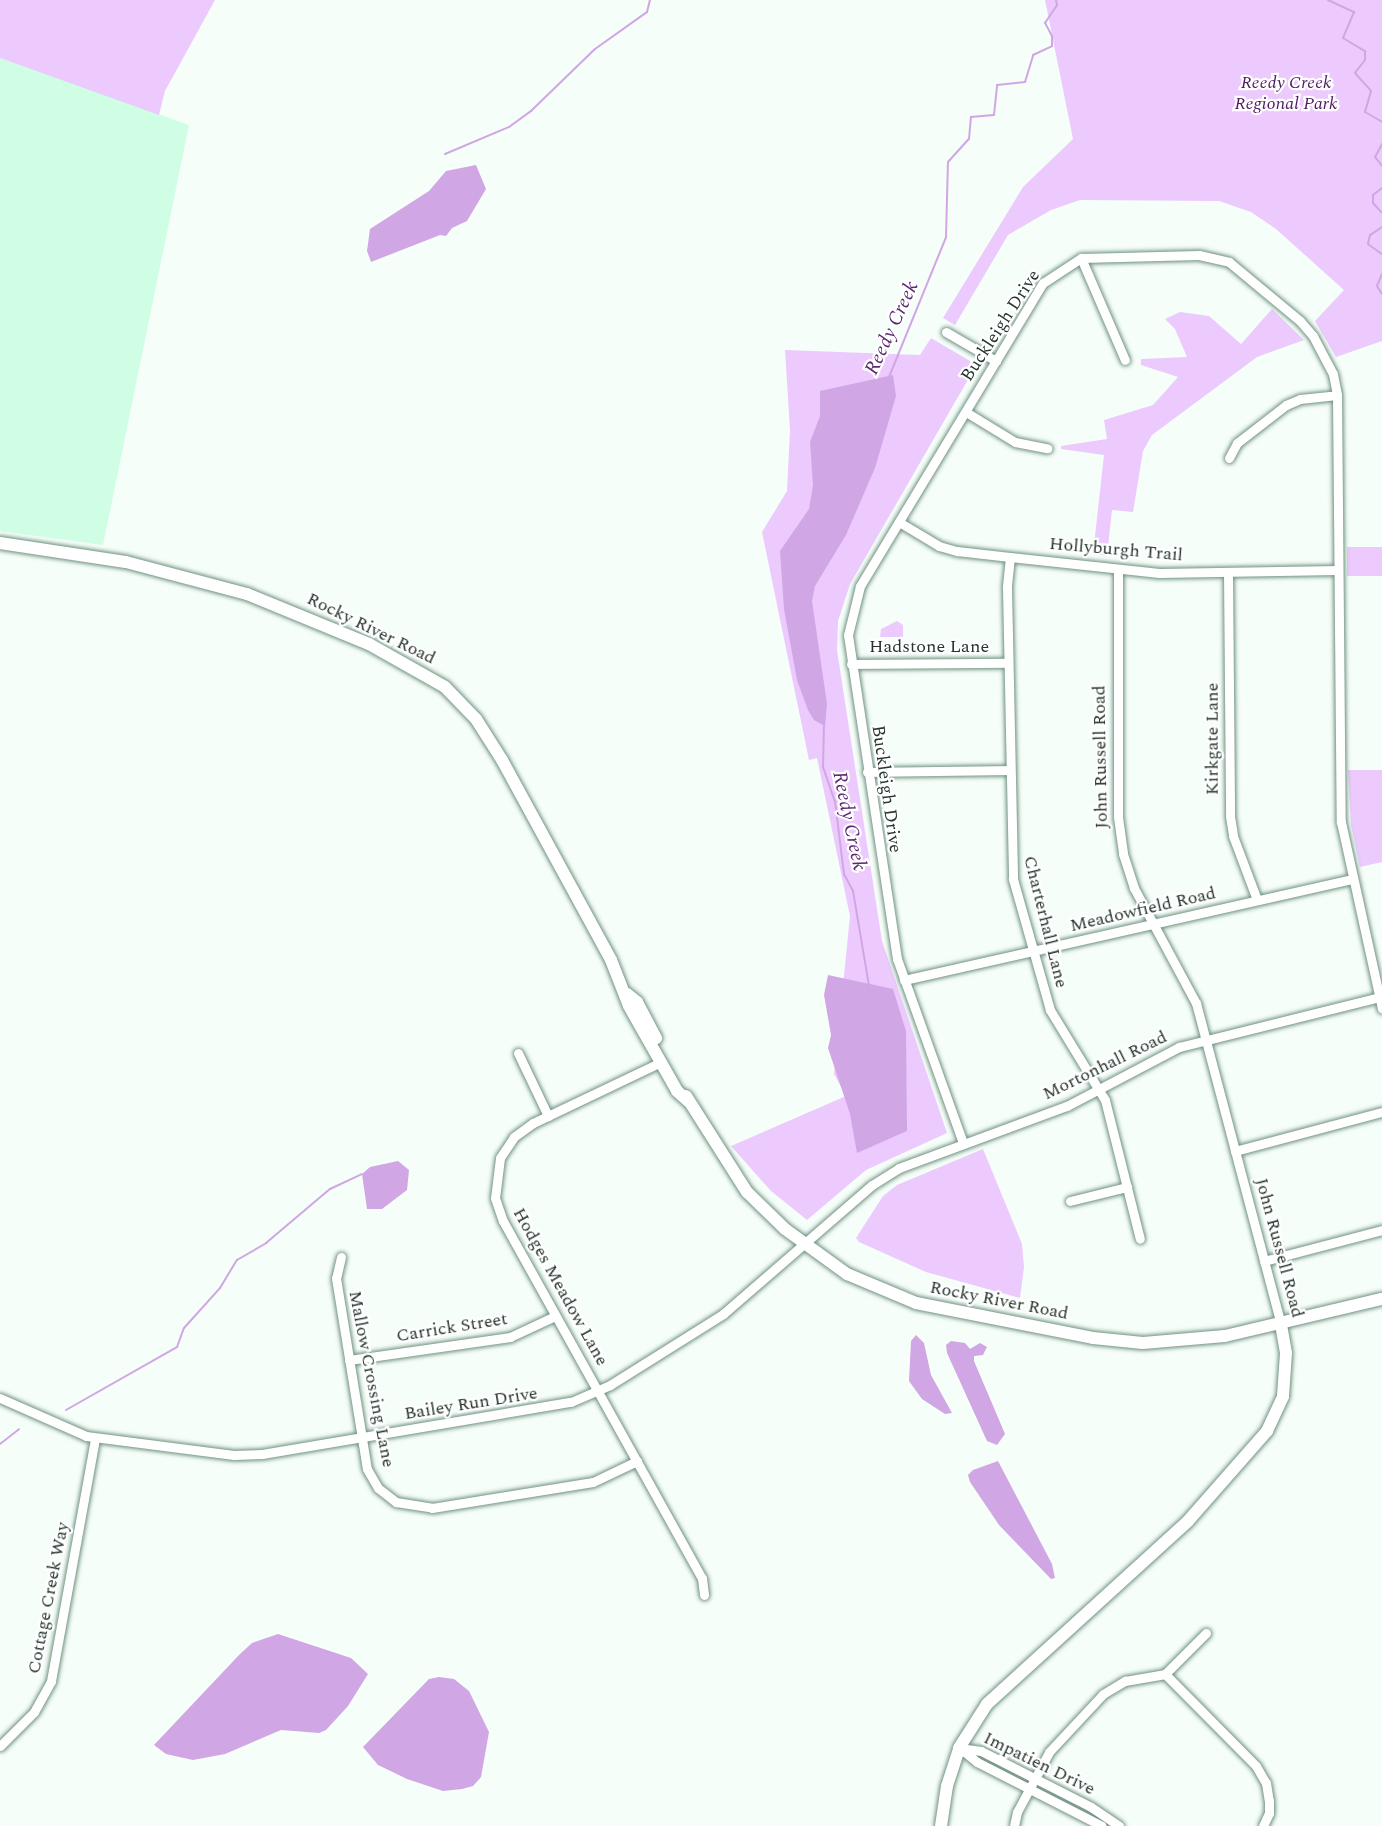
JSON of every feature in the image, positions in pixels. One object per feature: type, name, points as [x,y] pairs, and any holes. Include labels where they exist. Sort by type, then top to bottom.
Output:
[{"type":"street","points":[[1125,360],[1081,258],[1199,255],[1229,262],[1284,307],[1313,336],[1334,374],[1337,395],[1340,811],[1382,1009]]},
{"type":"street","name":"Buckleigh Drive","points":[[963,1143],[904,980],[890,930],[848,634],[851,613],[860,586],[1043,283],[1081,258]]},
{"type":"street","points":[[946,332],[996,361]]},
{"type":"street","points":[[1229,458],[1238,443],[1286,405],[1300,399],[1337,395]]},
{"type":"street","points":[[966,412],[1015,442],[1047,448]]},
{"type":"street","name":"Hollyburgh Trail","points":[[899,522],[939,546],[957,551],[1118,569],[1228,573],[1338,570]]},
{"type":"street","name":"Rocky River Road","points":[[0,543],[126,562],[247,594],[369,644],[434,679],[470,711],[493,745],[627,994],[629,1006],[677,1091],[688,1101]]},
{"type":"street","name":"Charterhall Lane","points":[[1010,557],[1008,663],[1011,870],[1050,1010],[1100,1089],[1140,1239]]},
{"type":"street","name":"John Russell Road","points":[[941,1826],[947,1786],[959,1748],[999,1689],[1164,1544],[1258,1443],[1283,1396],[1286,1353],[1281,1324],[1206,1041],[1192,994],[1134,888],[1123,854],[1118,817],[1118,569]]},
{"type":"street","name":"Kirkgate Lane","points":[[1228,573],[1230,816],[1233,836],[1257,900]]},
{"type":"street","name":"Hadstone Lane","points":[[851,664],[1008,663]]},
{"type":"street","points":[[867,772],[1009,770]]},
{"type":"street","name":"Meadowfield Road","points":[[904,980],[1353,879]]},
{"type":"street","name":"Rocky River Road","points":[[627,994],[638,1002],[688,1101],[747,1192],[805,1245],[861,1281],[916,1303],[1093,1338],[1164,1343],[1225,1336],[1382,1299]]},
{"type":"street","name":"Mortonhall Road","points":[[805,1245],[872,1185],[898,1168],[1067,1106],[1160,1056],[1206,1041],[1379,997]]},
{"type":"street","points":[[518,1053],[548,1116]]},
{"type":"street","name":"Hodges Meadow Lane","points":[[661,1062],[548,1116],[513,1137],[500,1158],[495,1198],[502,1221],[702,1578],[704,1595]]},
{"type":"street","points":[[1235,1151],[1382,1112]]},
{"type":"street","points":[[1070,1201],[1127,1187]]},
{"type":"street","points":[[1264,1261],[1382,1230]]},
{"type":"street","name":"Bailey Run Drive","points":[[0,1398],[60,1427],[95,1438],[234,1455],[262,1454],[554,1407],[597,1390],[690,1338],[805,1245]]},
{"type":"street","name":"Mallow Crossing Lane","points":[[340,1257],[336,1278],[367,1469],[378,1488],[396,1502],[417,1508],[593,1482],[637,1461]]},
{"type":"street","name":"Carrick Street","points":[[349,1360],[510,1337],[555,1316]]},
{"type":"street","name":"Cottage Creek Way","points":[[0,1746],[34,1712],[51,1681],[95,1438]]},
{"type":"street","points":[[1014,1826],[1033,1777],[1049,1752],[1108,1690],[1125,1681],[1165,1674],[1206,1633]]},
{"type":"street","points":[[1165,1674],[1256,1766],[1266,1783],[1269,1801],[1269,1814],[1263,1826]]},
{"type":"street","name":"Impatien Drive","points":[[959,1748],[981,1751],[1033,1777],[1119,1826]]},
{"type":"street","name":"Impatien Drive","points":[[959,1748],[977,1762],[1102,1826]]},
{"type":"shaded area","points":[[0,58],[189,125],[103,545],[0,531]]},
{"type":"shaded area","points":[[476,165],[486,189],[467,221],[452,228],[446,236],[440,235],[371,262],[367,251],[370,229],[429,191],[446,171]]},
{"type":"shaded area","points":[[893,375],[896,396],[875,468],[846,535],[815,586],[812,601],[827,704],[825,726],[814,720],[797,680],[784,609],[780,551],[809,509],[813,485],[810,442],[820,416],[820,391]]},
{"type":"shaded area","points":[[828,975],[893,989],[906,1031],[907,1131],[857,1153],[850,1114],[828,1048],[831,1035],[824,995]]},
{"type":"shaded area","points":[[398,1161],[409,1170],[407,1190],[382,1209],[367,1209],[362,1174],[370,1167]]},
{"type":"shaded area","points":[[916,1335],[924,1343],[931,1375],[952,1413],[945,1414],[922,1399],[909,1381],[911,1341]]},
{"type":"shaded area","points":[[951,1341],[965,1343],[970,1349],[980,1343],[987,1347],[983,1355],[974,1356],[974,1361],[1005,1434],[997,1445],[987,1441],[947,1353],[946,1345]]},
{"type":"shaded area","points":[[998,1461],[1052,1564],[1055,1578],[1051,1579],[999,1525],[970,1482],[968,1475],[973,1470]]},
{"type":"shaded area","points":[[278,1634],[351,1658],[368,1674],[348,1706],[326,1730],[319,1733],[281,1730],[225,1754],[193,1760],[166,1754],[154,1745],[252,1643]]},
{"type":"shaded area","points":[[439,1677],[454,1679],[469,1691],[489,1732],[481,1777],[473,1786],[462,1789],[443,1791],[407,1779],[378,1765],[363,1747],[429,1679]]},
{"type":"green space","points":[[0,0],[215,0],[165,91],[159,115],[0,58]]},
{"type":"green space","name":"Reedy Creek Regional Park","points":[[1045,0],[1382,0],[1382,341],[1336,357],[1315,321],[1344,290],[1276,229],[1251,212],[1219,201],[1080,200],[1051,210],[1008,235],[955,325],[943,318],[1023,187],[1073,139]]},
{"type":"green space","points":[[1272,309],[1304,340],[1257,357],[1152,435],[1143,451],[1133,512],[1112,510],[1107,556],[1093,554],[1104,455],[1061,449],[1061,446],[1107,439],[1104,420],[1153,405],[1178,377],[1141,365],[1141,359],[1187,357],[1175,329],[1165,319],[1180,312],[1209,316],[1241,344]]},
{"type":"green space","points":[[931,338],[970,361],[973,371],[850,584],[838,621],[837,650],[882,941],[947,1133],[866,1170],[807,1220],[771,1191],[731,1146],[846,1096],[834,1074],[850,916],[817,758],[809,760],[762,532],[787,491],[790,430],[785,350],[920,355]]},
{"type":"green space","points":[[1347,547],[1382,547],[1382,576],[1347,576]]},
{"type":"green space","points":[[897,621],[903,625],[903,637],[880,637],[881,629]]},
{"type":"green space","points":[[1348,770],[1382,770],[1382,862],[1360,867],[1351,825]]},
{"type":"green space","points":[[983,1149],[1022,1244],[1024,1267],[1020,1298],[926,1272],[859,1242],[856,1238],[883,1196],[897,1185]]},
{"type":"waterway","points":[[445,154],[509,127],[531,111],[595,49],[647,12],[650,0]]},
{"type":"waterway","name":"Reedy Creek","points":[[889,377],[946,237],[948,162],[969,139],[971,117],[994,115],[997,85],[1025,82],[1033,55],[1052,46],[1052,36],[1045,23],[1057,5],[1056,0]]},
{"type":"waterway","points":[[1328,0],[1354,12],[1343,38],[1365,51],[1365,60],[1355,73],[1371,91],[1365,112],[1382,122]]},
{"type":"waterway","points":[[1382,144],[1375,157],[1382,166]]},
{"type":"waterway","points":[[1382,188],[1373,195],[1373,203],[1382,213]]},
{"type":"waterway","points":[[1382,227],[1370,235],[1368,244],[1382,254]]},
{"type":"waterway","points":[[1382,274],[1377,286],[1382,294]]},
{"type":"waterway","name":"Reedy Creek","points":[[824,725],[823,767],[835,801],[844,874],[853,891],[869,986]]},
{"type":"waterway","points":[[66,1410],[177,1347],[184,1328],[220,1288],[237,1260],[266,1243],[330,1189],[362,1174]]},
{"type":"waterway","points":[[0,1444],[19,1429]]}]
